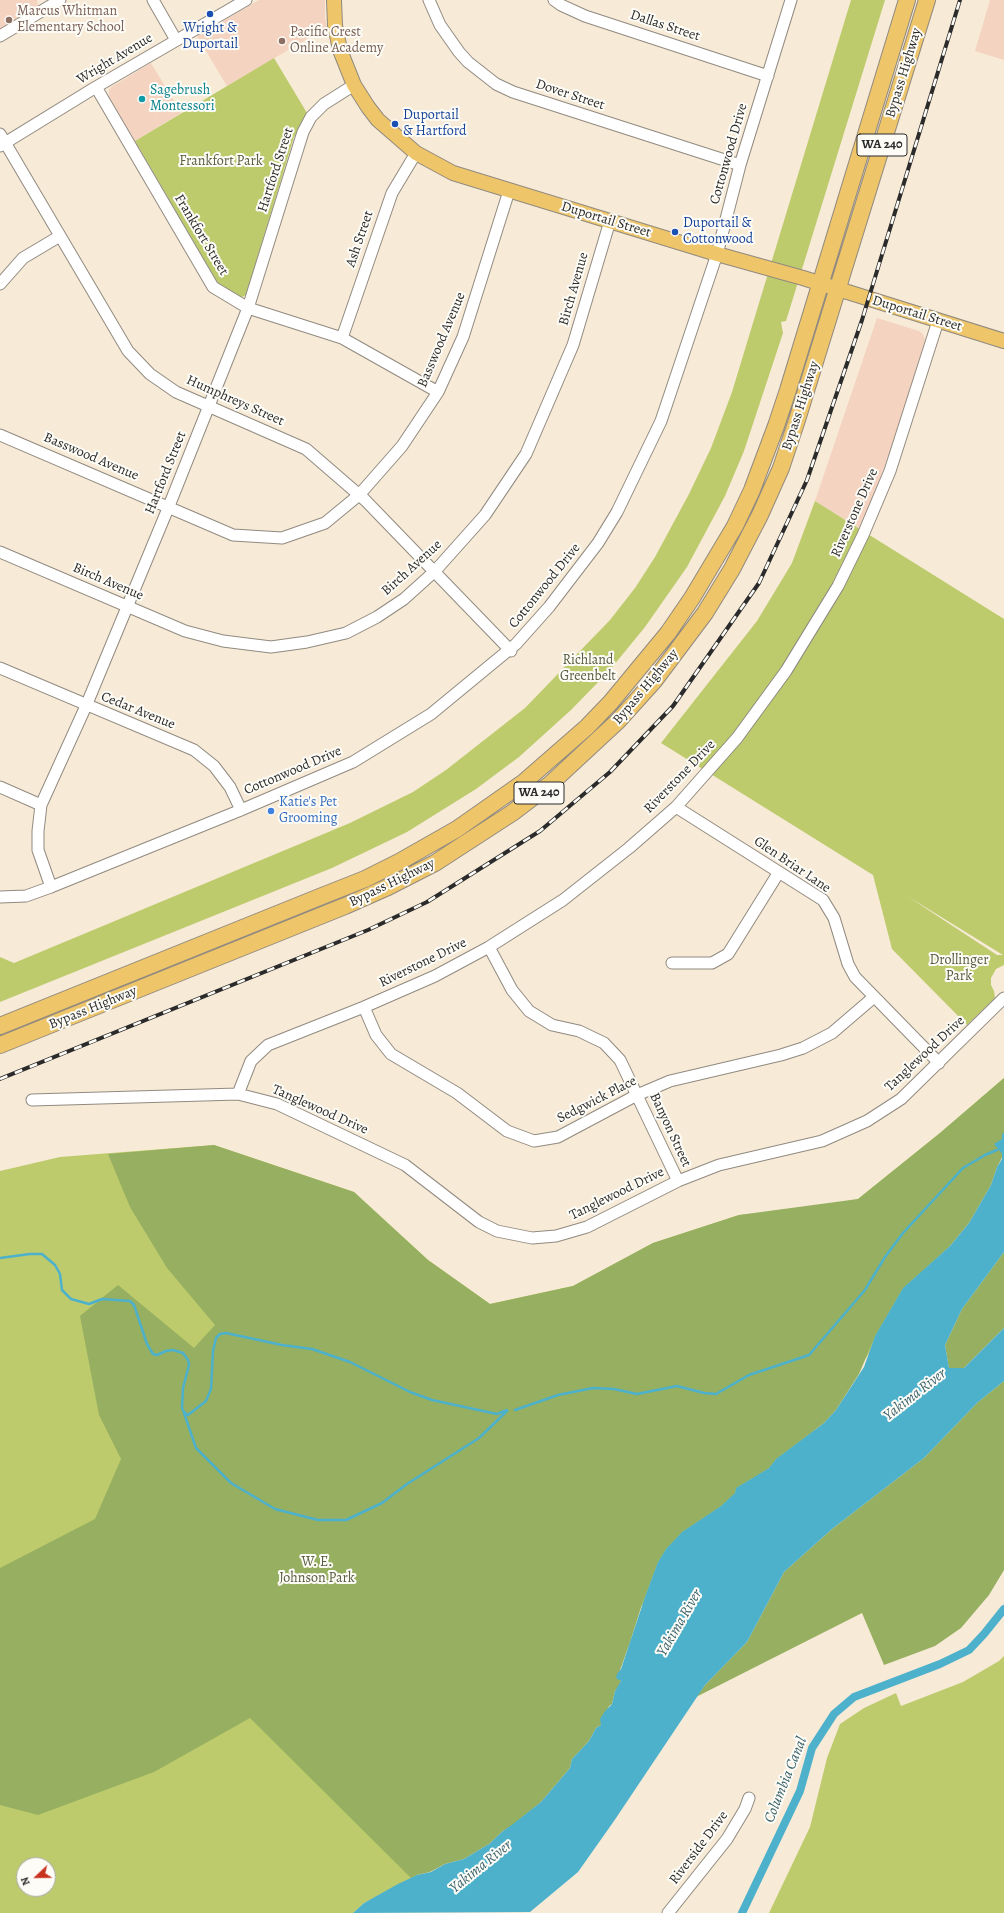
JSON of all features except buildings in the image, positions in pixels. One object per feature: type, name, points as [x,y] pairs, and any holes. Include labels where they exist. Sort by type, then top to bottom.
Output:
[{"type":"highway","name":"Bypass Highway","points":[[0,1026],[372,875],[457,829],[524,782],[565,747],[611,702],[654,651],[692,598],[720,552],[742,511],[764,461],[821,284],[907,0]]},
{"type":"highway","name":"Bypass Highway","points":[[0,1045],[345,906],[388,887],[435,863],[506,818],[549,785],[618,721],[654,681],[705,613],[732,569],[760,515],[781,468],[838,290],[926,0]]},
{"type":"main road","name":"Duportail Street","points":[[328,0],[334,16]]},
{"type":"main road","name":"Duportail Street","points":[[334,0],[334,16],[340,50],[354,85],[378,120],[416,153],[453,173],[1004,341]]},
{"type":"street","points":[[0,36],[48,3],[60,0]]},
{"type":"street","points":[[153,0],[176,40]]},
{"type":"street","name":"Wright Avenue","points":[[2,141],[246,0]]},
{"type":"street","name":"Dover Street","points":[[429,0],[440,25],[459,52],[468,62],[496,84],[513,92],[740,165]]},
{"type":"street","name":"Dallas Street","points":[[554,0],[561,5],[585,16],[768,76]]},
{"type":"street","name":"Cottonwood Drive","points":[[0,897],[26,896],[241,810],[353,762],[431,714],[511,650],[553,601],[598,543],[617,512],[661,421],[717,254],[740,165],[791,0]]},
{"type":"street","name":"Hartford Street","points":[[51,886],[38,850],[38,831],[41,805],[86,706],[210,407],[248,308],[303,132],[311,117],[324,104],[354,85]]},
{"type":"street","name":"Frankfort Street","points":[[96,87],[213,287],[248,308],[342,338],[438,392]]},
{"type":"street","name":"Humphreys Street","points":[[2,141],[128,351],[150,374],[176,392],[306,448],[359,495],[511,650]]},
{"type":"street","name":"Ash Street","points":[[342,338],[392,193],[416,153]]},
{"type":"street","name":"Basswood Avenue","points":[[0,435],[169,506],[233,535],[282,538],[324,523],[359,495],[402,446],[438,392],[468,322],[509,190]]},
{"type":"street","name":"Birch Avenue","points":[[0,552],[185,631],[223,641],[271,647],[307,642],[346,633],[377,617],[404,599],[435,571],[485,515],[526,454],[573,345],[610,221]]},
{"type":"street","points":[[0,284],[23,258],[60,236]]},
{"type":"street","name":"Riverstone Drive","points":[[238,1094],[251,1061],[268,1045],[364,1007],[435,976],[489,947],[563,900],[629,848],[676,807],[737,738],[782,677],[838,586],[863,535],[890,471],[938,320]]},
{"type":"street","name":"Cedar Avenue","points":[[0,668],[86,706],[194,750],[214,766],[230,787],[241,810]]},
{"type":"street","points":[[0,787],[41,805]]},
{"type":"street","name":"Glen Briar Lane","points":[[676,807],[823,900],[834,918],[848,964],[855,977],[939,1063]]},
{"type":"street","points":[[672,963],[712,963],[728,954],[779,872]]},
{"type":"street","name":"Banyon Street","points":[[489,947],[512,990],[529,1011],[552,1025],[579,1031],[604,1043],[620,1060],[678,1181]]},
{"type":"street","name":"Sedgwick Place","points":[[364,1007],[376,1035],[391,1054],[457,1092],[507,1131],[534,1141],[558,1137],[637,1095],[670,1081],[782,1055],[803,1048],[832,1033],[874,997]]},
{"type":"street","name":"Tanglewood Drive","points":[[32,1100],[238,1094],[277,1104],[405,1165],[479,1222],[497,1231],[532,1238],[572,1233],[587,1228],[678,1181],[719,1166],[822,1141],[867,1121],[901,1100],[1004,998]]},
{"type":"street","name":"Riverside Drive","points":[[668,1913],[727,1839],[745,1809],[749,1798]]},
{"type":"shaded area","name":"Marcus Whitman Elementary School","points":[[0,0],[37,0],[38,6],[0,30]]},
{"type":"shaded area","points":[[259,0],[325,0],[325,17],[328,32],[314,35],[227,86],[197,36]]},
{"type":"shaded area","points":[[990,0],[1004,0],[1004,60],[975,51]]},
{"type":"shaded area","points":[[151,63],[181,113],[135,141],[109,96],[109,90],[111,87]]},
{"type":"shaded area","points":[[877,318],[919,331],[923,334],[925,340],[896,434],[874,495],[859,528],[815,501]]},
{"type":"green space","name":"Richland Greenbelt","points":[[851,0],[885,0],[786,321],[781,322],[783,333],[744,451],[725,496],[687,567],[645,627],[609,671],[571,710],[519,757],[476,789],[407,832],[332,868],[0,1002],[0,957],[14,963],[350,823],[413,792],[446,770],[525,708],[610,620],[635,588],[655,557],[689,494],[711,448],[732,392]]},
{"type":"green space","name":"Frankfort Park","points":[[274,58],[307,113],[294,137],[246,295],[240,298],[222,287],[216,280],[135,141]]},
{"type":"green space","name":"Drollinger Park","points":[[815,501],[1004,619],[1004,965],[996,969],[991,978],[991,985],[995,998],[967,1025],[892,949],[873,875],[661,743],[757,621],[792,563]],"holes":[[[907,896],[1003,955],[997,955]]]},
{"type":"green space","name":"W. E. Johnson Park","points":[[1004,1078],[950,1246],[911,1282],[837,1407],[641,1607],[629,1645],[417,1875],[364,1903],[353,1913],[0,1913],[0,1171],[60,1157],[214,1145],[354,1192],[428,1260],[490,1304],[573,1286],[653,1243],[739,1215],[815,1208],[858,1199],[940,1133]]},
{"type":"green space","name":"W. E. Johnson Park","points":[[1004,1078],[1004,1154],[997,1167],[991,1185],[969,1223],[950,1246],[903,1288],[875,1336],[859,1374],[836,1410],[824,1423],[776,1459],[769,1468],[736,1488],[735,1493],[721,1506],[682,1532],[666,1549],[658,1562],[641,1607],[619,1673],[621,1683],[615,1691],[612,1704],[609,1706],[601,1725],[596,1728],[589,1741],[572,1759],[570,1768],[541,1802],[513,1825],[503,1831],[489,1844],[464,1859],[445,1864],[430,1872],[411,1878],[250,1718],[154,1772],[38,1815],[0,1805],[0,1568],[95,1519],[121,1459],[99,1415],[80,1316],[118,1285],[194,1348],[215,1325],[167,1268],[130,1207],[108,1154],[214,1145],[354,1192],[428,1260],[490,1304],[573,1286],[653,1243],[739,1215],[858,1199],[940,1133]]},
{"type":"green space","points":[[1004,1252],[1004,1328],[964,1368],[949,1369],[945,1345],[962,1309]]},
{"type":"green space","points":[[1004,1381],[1004,1570],[989,1595],[961,1628],[935,1646],[884,1665],[862,1613],[696,1697],[705,1685],[747,1642],[784,1572],[832,1529],[924,1458],[977,1403]]},
{"type":"green space","points":[[1004,1656],[1004,1913],[769,1913],[810,1827],[827,1758],[840,1724],[864,1708],[896,1693],[901,1706],[963,1682],[999,1661]]},
{"type":"water","name":"Yakima River","points":[[1004,1132],[1004,1252],[962,1309],[945,1345],[949,1368],[964,1368],[1004,1328],[1004,1381],[977,1403],[924,1458],[832,1529],[784,1572],[747,1642],[705,1685],[578,1872],[530,1912],[353,1913],[364,1903],[398,1884],[417,1875],[431,1872],[445,1864],[464,1859],[489,1844],[503,1831],[541,1802],[570,1768],[572,1759],[589,1741],[596,1728],[601,1725],[600,1719],[612,1704],[615,1691],[621,1681],[616,1678],[617,1674],[621,1669],[658,1562],[666,1549],[682,1532],[721,1506],[735,1493],[736,1488],[769,1468],[776,1459],[824,1423],[836,1410],[864,1367],[875,1336],[903,1288],[950,1246],[969,1223],[991,1185],[997,1167],[1002,1159],[1002,1154],[994,1144],[1002,1139]]},
{"type":"waterway","points":[[515,1410],[558,1395],[593,1388],[614,1389],[637,1394],[677,1386],[704,1393],[716,1394],[749,1375],[809,1355],[865,1290],[885,1257],[903,1233],[963,1168],[997,1150]]},
{"type":"waterway","points":[[0,1258],[42,1254],[55,1265],[60,1274],[62,1290],[71,1299],[89,1304],[102,1299],[130,1301],[134,1305],[147,1344],[153,1354],[157,1355],[173,1350],[183,1353],[188,1360],[189,1365],[183,1388],[182,1408],[188,1415],[206,1401],[211,1389],[213,1351],[216,1338],[220,1334],[226,1333],[282,1345],[312,1349],[350,1362],[410,1392],[432,1400],[497,1414],[507,1410]]},
{"type":"waterway","points":[[184,1413],[196,1448],[231,1483],[275,1509],[318,1520],[346,1520],[382,1503],[407,1484],[479,1438],[507,1411]]},
{"type":"waterway","name":"Columbia Canal","points":[[742,1913],[800,1791],[812,1748],[834,1714],[854,1697],[940,1664],[969,1650],[1004,1609]]},
{"type":"railway","points":[[0,1079],[368,930],[427,902],[540,831],[610,772],[673,706],[759,583],[807,480],[862,320],[960,0]]},
{"type":"place","name":"Wright & Duportail","points":[[210,14]]},
{"type":"place","name":"Marcus Whitman Elementary School","points":[[9,20]]},
{"type":"place","name":"Pacific Crest Online Academy","points":[[282,41]]},
{"type":"place","name":"Sagebrush Montessori","points":[[142,99]]},
{"type":"place","name":"Duportail & Hartford","points":[[395,124]]},
{"type":"place","name":"Duportail & Cottonwood","points":[[675,232]]},
{"type":"place","name":"Katie's Pet Grooming","points":[[271,811]]}]
